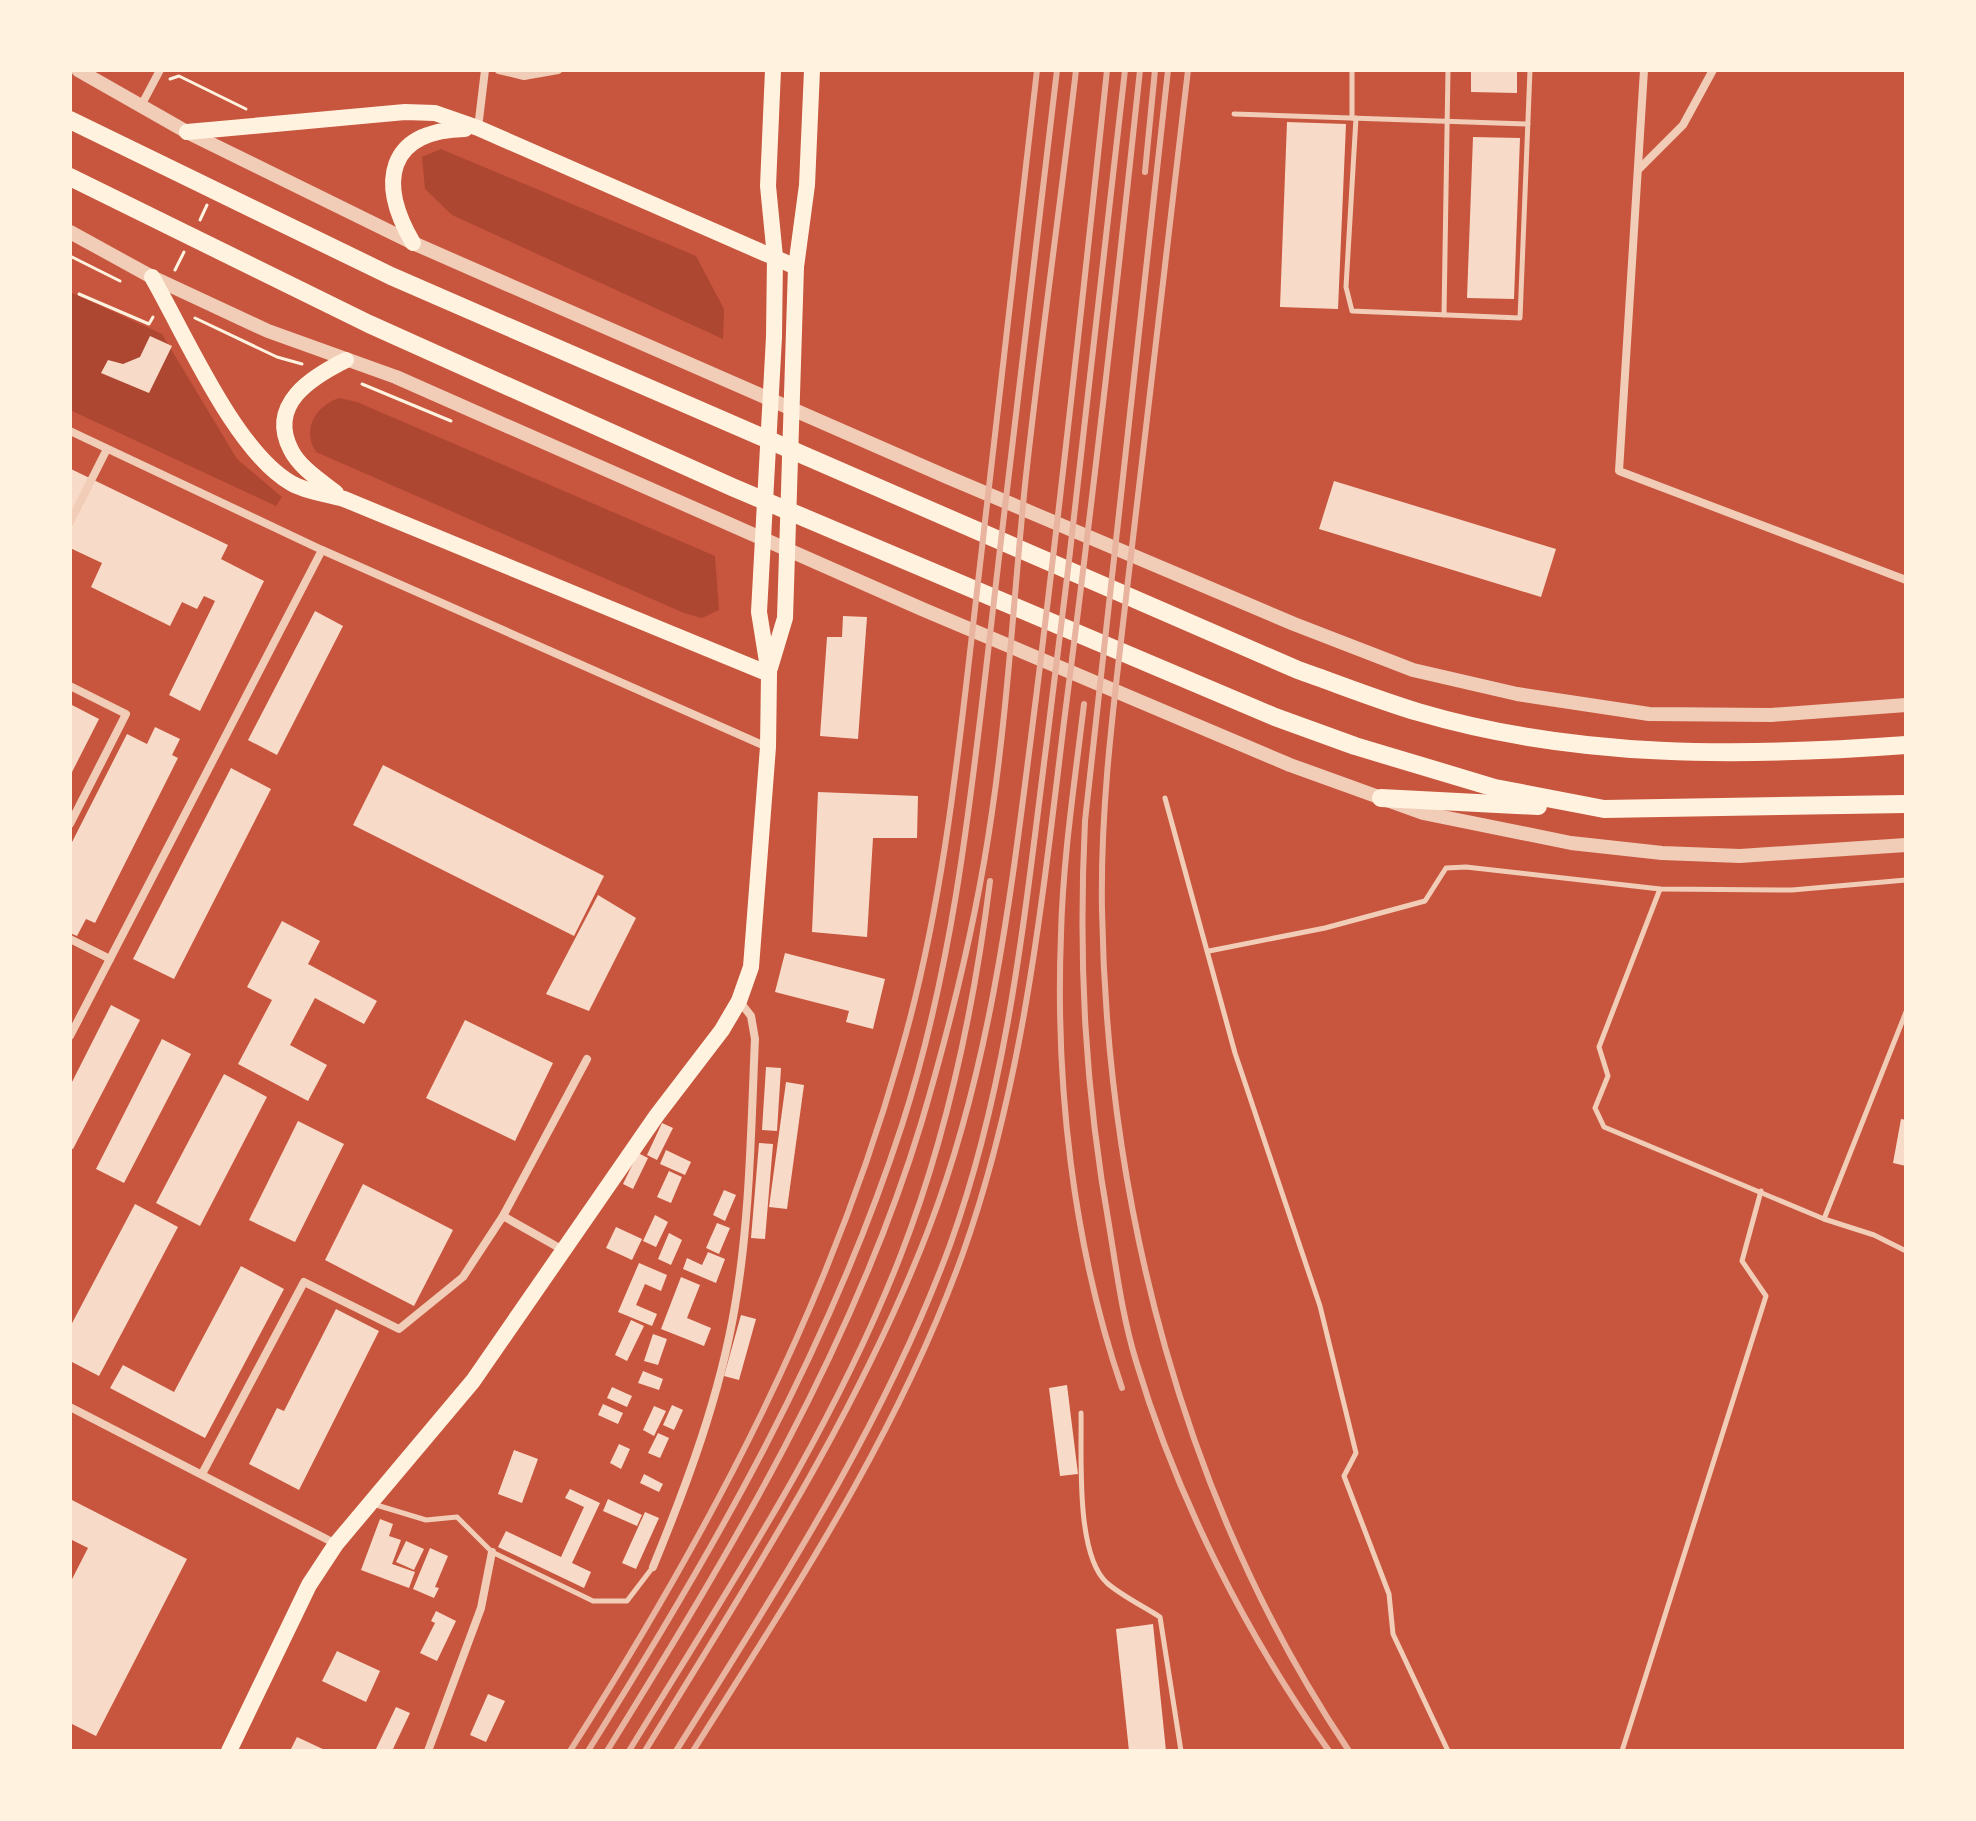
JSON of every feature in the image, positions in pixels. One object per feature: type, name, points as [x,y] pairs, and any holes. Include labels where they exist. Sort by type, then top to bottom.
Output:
[{"type":"highway","points":[[70,120],[391,276],[1298,670],[1419,712],[1527,736],[1659,753],[1779,754],[1906,745]]},
{"type":"highway","points":[[70,177],[369,324],[732,487],[1275,717],[1355,746],[1495,788],[1604,809]]},
{"type":"highway","points":[[1381,798],[1604,809],[1906,804]]},
{"type":"main road","points":[[235,1749],[309,1585],[336,1544],[473,1381],[739,1001],[751,967],[768,747],[769,674],[759,612],[774,337],[775,257],[768,186],[773,70]]},
{"type":"main road","points":[[769,674],[785,618],[796,267],[807,185],[812,70]]},
{"type":"main road","points":[[187,132],[405,112],[435,113],[478,128],[796,267]]},
{"type":"main road","points":[[413,243],[397,216],[391,190],[398,161],[410,143],[434,129],[478,128]]},
{"type":"main road","points":[[152,277],[237,426],[265,462],[292,484],[344,499],[769,674]]},
{"type":"main road","points":[[344,499],[307,470],[290,449],[285,423],[293,396],[313,377],[346,360]]},
{"type":"street","points":[[78,70],[187,132],[413,243],[945,476],[1294,624],[1413,670],[1517,694],[1649,714],[1771,715],[1906,705]]},
{"type":"street","points":[[142,104],[160,70]]},
{"type":"street","points":[[478,128],[485,70]]},
{"type":"street","points":[[499,70],[524,76],[558,70]]},
{"type":"street","points":[[1644,70],[1619,471],[1906,580]]},
{"type":"street","points":[[1639,170],[1683,125],[1713,70]]},
{"type":"street","points":[[70,232],[152,277],[268,331],[396,377],[922,609],[1260,752],[1381,798],[1467,825],[1571,843],[1662,853],[1740,856],[1906,845]]},
{"type":"street","points":[[70,431],[322,550],[768,747]]},
{"type":"street","points":[[70,522],[107,449]]},
{"type":"street","points":[[70,1036],[322,550]]},
{"type":"street","points":[[70,686],[126,714],[70,824]]},
{"type":"street","points":[[70,939],[110,959]]},
{"type":"street","points":[[653,1567],[689,1478],[735,1307],[749,1179],[755,1039],[751,1016],[739,1001]]},
{"type":"street","points":[[202,1474],[304,1282],[399,1329],[463,1277],[503,1216],[587,1059]]},
{"type":"street","points":[[503,1216],[564,1250]]},
{"type":"street","points":[[70,1407],[336,1544]]},
{"type":"street","points":[[428,1751],[481,1608],[492,1552]]},
{"type":"lane","points":[[1352,70],[1354,118],[1346,287],[1352,311],[1520,318],[1530,70]]},
{"type":"lane","points":[[1444,315],[1448,70]]},
{"type":"lane","points":[[1234,114],[1528,124]]},
{"type":"lane","points":[[1165,798],[1235,1053],[1320,1306],[1356,1453],[1344,1476],[1389,1594],[1393,1634],[1448,1751]]},
{"type":"lane","points":[[1209,951],[1325,928],[1425,901],[1446,868],[1466,867],[1660,889],[1792,890],[1906,880]]},
{"type":"lane","points":[[1660,889],[1599,1047],[1608,1076],[1595,1108],[1604,1127],[1824,1219],[1874,1235],[1906,1251]]},
{"type":"lane","points":[[1824,1219],[1906,1012]]},
{"type":"lane","points":[[1622,1751],[1766,1296],[1742,1261],[1761,1191]]},
{"type":"lane","points":[[1081,1413],[1083,1501],[1091,1553],[1106,1582],[1160,1617],[1181,1751]]},
{"type":"lane","points":[[372,1504],[426,1520],[457,1517],[492,1552],[593,1601],[627,1601],[653,1567]]},
{"type":"path","points":[[168,80],[179,76],[253,112]]},
{"type":"path","points":[[198,225],[211,197]]},
{"type":"path","points":[[170,281],[191,239]]},
{"type":"path","points":[[79,294],[149,324],[156,310]]},
{"type":"shaded area","points":[[441,149],[696,256],[724,309],[723,339],[452,215],[425,189],[422,157]]},
{"type":"shaded area","points":[[70,292],[162,334],[237,459],[282,497],[276,506],[70,410]]},
{"type":"shaded area","points":[[339,398],[357,402],[715,556],[719,610],[702,618],[684,613],[316,452],[310,435],[313,419],[324,407]]},
{"type":"building","points":[[1471,70],[1517,70],[1517,93],[1471,92]]},
{"type":"building","points":[[1287,122],[1346,124],[1338,309],[1280,307]]},
{"type":"building","points":[[1473,137],[1520,138],[1514,299],[1467,298]]},
{"type":"building","points":[[150,336],[172,346],[149,393],[101,373],[108,360],[123,364],[140,357]]},
{"type":"building","points":[[71,469],[228,545],[221,559],[264,581],[200,711],[169,695],[215,601],[204,596],[197,609],[182,602],[170,626],[91,587],[102,563],[70,548]]},
{"type":"building","points":[[1334,481],[1556,549],[1541,597],[1319,529]]},
{"type":"building","points":[[315,611],[343,626],[277,755],[248,740]]},
{"type":"building","points":[[843,616],[867,617],[858,739],[820,736],[827,637],[842,637]]},
{"type":"building","points":[[70,704],[99,719],[70,776]]},
{"type":"building","points":[[155,727],[180,739],[172,755],[178,758],[95,923],[86,919],[77,936],[70,933],[70,846],[127,734],[147,744]]},
{"type":"building","points":[[383,765],[604,876],[574,936],[353,825]]},
{"type":"building","points":[[231,768],[271,789],[174,979],[133,959]]},
{"type":"building","points":[[818,792],[918,796],[917,838],[873,838],[867,937],[812,932]]},
{"type":"building","points":[[598,895],[636,918],[589,1011],[546,994]]},
{"type":"building","points":[[282,921],[320,941],[308,964],[377,1001],[364,1024],[315,998],[290,1045],[327,1065],[308,1101],[238,1064],[272,1000],[247,987]]},
{"type":"building","points":[[785,953],[885,979],[873,1029],[846,1022],[849,1011],[775,992]]},
{"type":"building","points":[[111,1005],[140,1020],[73,1149],[70,1148],[70,1086]]},
{"type":"building","points":[[465,1020],[553,1063],[515,1141],[426,1098]]},
{"type":"building","points":[[162,1039],[191,1054],[124,1183],[96,1169]]},
{"type":"building","points":[[766,1067],[781,1068],[777,1131],[762,1130]]},
{"type":"building","points":[[224,1074],[267,1097],[200,1226],[156,1203]]},
{"type":"building","points":[[786,1082],[804,1085],[787,1209],[769,1207]]},
{"type":"building","points":[[1901,1119],[1906,1120],[1906,1166],[1893,1163]]},
{"type":"building","points":[[298,1121],[344,1144],[295,1242],[249,1220]]},
{"type":"building","points":[[662,1123],[673,1128],[657,1160],[647,1155]]},
{"type":"building","points":[[759,1143],[773,1144],[765,1239],[751,1238]]},
{"type":"building","points":[[666,1150],[691,1162],[685,1175],[660,1164]]},
{"type":"building","points":[[638,1153],[648,1158],[633,1189],[623,1184]]},
{"type":"building","points":[[669,1171],[682,1177],[671,1203],[657,1197]]},
{"type":"building","points":[[363,1184],[453,1230],[414,1306],[325,1260]]},
{"type":"building","points":[[724,1190],[736,1195],[725,1221],[713,1215]]},
{"type":"building","points":[[135,1204],[178,1227],[99,1376],[70,1361],[70,1327]]},
{"type":"building","points":[[655,1215],[668,1222],[656,1247],[643,1241]]},
{"type":"building","points":[[717,1223],[730,1228],[719,1254],[706,1248]]},
{"type":"building","points":[[616,1227],[642,1239],[632,1260],[606,1248]]},
{"type":"building","points":[[669,1233],[682,1240],[671,1265],[658,1259]]},
{"type":"building","points":[[708,1252],[725,1259],[716,1283],[683,1269],[687,1258],[702,1265]]},
{"type":"building","points":[[639,1263],[667,1275],[661,1291],[645,1284],[636,1305],[657,1314],[652,1326],[618,1312]]},
{"type":"building","points":[[241,1266],[284,1289],[205,1438],[110,1388],[123,1365],[174,1392]]},
{"type":"building","points":[[681,1277],[700,1285],[687,1318],[711,1328],[704,1346],[661,1329]]},
{"type":"building","points":[[336,1309],[379,1331],[299,1490],[249,1464],[277,1408],[284,1411]]},
{"type":"building","points":[[741,1315],[756,1319],[739,1380],[724,1376]]},
{"type":"building","points":[[631,1320],[644,1326],[627,1361],[615,1355]]},
{"type":"building","points":[[653,1334],[667,1339],[658,1365],[644,1361]]},
{"type":"building","points":[[643,1371],[663,1379],[659,1390],[638,1383]]},
{"type":"building","points":[[1067,1385],[1078,1474],[1060,1476],[1049,1388]]},
{"type":"building","points":[[612,1387],[632,1396],[627,1407],[607,1398]]},
{"type":"building","points":[[603,1404],[623,1413],[618,1424],[598,1415]]},
{"type":"building","points":[[672,1405],[683,1410],[674,1430],[663,1425]]},
{"type":"building","points":[[654,1406],[666,1411],[654,1436],[643,1430]]},
{"type":"building","points":[[658,1433],[669,1438],[660,1458],[648,1453]]},
{"type":"building","points":[[619,1444],[630,1449],[621,1469],[610,1463]]},
{"type":"building","points":[[514,1450],[538,1459],[522,1503],[498,1494]]},
{"type":"building","points":[[644,1474],[663,1484],[659,1492],[640,1483]]},
{"type":"building","points":[[570,1489],[600,1503],[572,1563],[591,1572],[584,1588],[498,1547],[506,1531],[561,1557],[584,1507],[565,1498]]},
{"type":"building","points":[[70,1499],[187,1559],[96,1736],[70,1723],[70,1583],[88,1548],[70,1539]]},
{"type":"building","points":[[608,1499],[642,1515],[637,1526],[603,1511]]},
{"type":"building","points":[[645,1512],[659,1518],[636,1569],[622,1563]]},
{"type":"building","points":[[380,1519],[393,1524],[389,1536],[401,1540],[392,1564],[415,1572],[409,1588],[361,1570]]},
{"type":"building","points":[[406,1541],[424,1549],[414,1570],[396,1562]]},
{"type":"building","points":[[430,1548],[448,1556],[435,1587],[439,1588],[434,1598],[413,1589]]},
{"type":"building","points":[[436,1611],[456,1621],[437,1661],[420,1653],[435,1623],[431,1621]]},
{"type":"building","points":[[1153,1624],[1166,1751],[1129,1751],[1116,1629]]},
{"type":"building","points":[[337,1651],[380,1671],[366,1702],[322,1681]]},
{"type":"building","points":[[488,1694],[505,1701],[486,1742],[470,1735]]},
{"type":"building","points":[[396,1707],[410,1713],[392,1751],[375,1751]]},
{"type":"building","points":[[297,1737],[327,1751],[290,1751]]},
{"type":"railway","points":[[570,1751],[671,1585],[761,1415],[838,1239],[900,1055],[928,941],[948,825],[1037,70]]},
{"type":"railway","points":[[588,1751],[723,1524],[803,1370],[872,1209],[920,1063],[936,1000],[969,810],[1057,70]]},
{"type":"railway","points":[[607,1751],[742,1525],[824,1369],[893,1208],[932,1086],[971,930],[998,771],[1031,433],[1076,70]]},
{"type":"railway","points":[[645,1751],[799,1496],[869,1364],[929,1228],[970,1099],[998,966],[1019,832],[1107,70]]},
{"type":"railway","points":[[676,1751],[790,1567],[861,1442],[893,1378],[950,1245],[987,1121],[1012,995],[1031,868],[1125,70]]},
{"type":"railway","points":[[693,1751],[806,1570],[876,1447],[937,1320],[984,1188],[1016,1057],[1048,857],[1140,70]]},
{"type":"railway","points":[[1145,172],[1155,70]]},
{"type":"railway","points":[[1168,70],[1085,821],[1082,925],[1089,1077],[1101,1179],[1121,1296],[1131,1345],[1153,1412],[1193,1514],[1242,1613],[1329,1751]]},
{"type":"railway","points":[[1188,70],[1109,749],[1102,870],[1107,1020],[1120,1131],[1139,1240],[1166,1348],[1200,1454],[1242,1557],[1291,1656],[1349,1751]]},
{"type":"railway","points":[[1084,704],[1062,905],[1061,1049],[1071,1164],[1080,1221],[1105,1334],[1122,1388]]},
{"type":"railway","points":[[629,1751],[810,1448],[843,1386],[900,1257],[932,1165],[957,1072],[990,881]]}]
